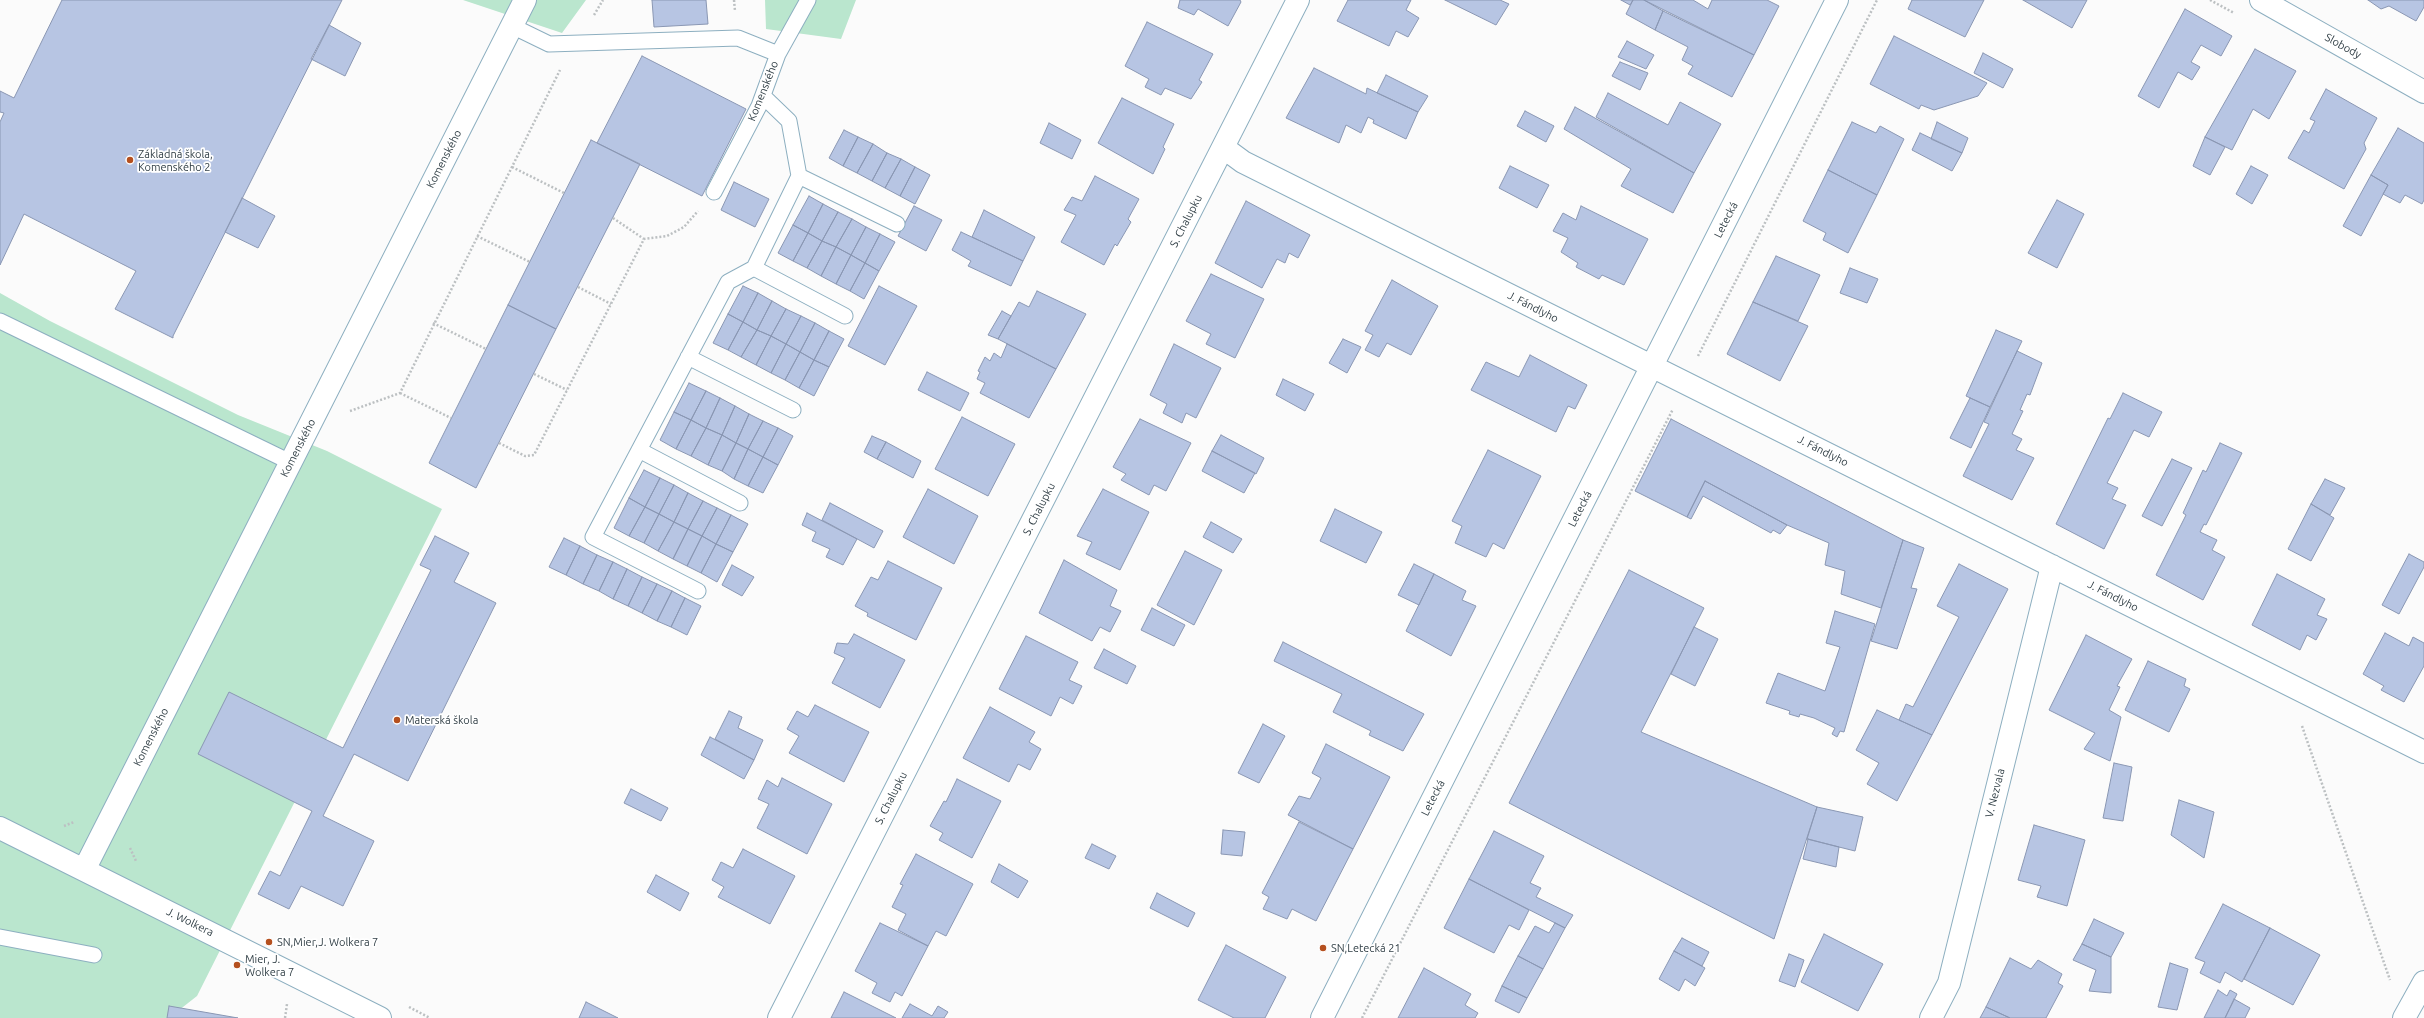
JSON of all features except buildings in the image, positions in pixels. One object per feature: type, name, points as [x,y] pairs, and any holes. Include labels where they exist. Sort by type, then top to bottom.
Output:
[{"type":"street","name":"Komenského","points":[[84,870],[525,0]]},
{"type":"street","name":"S. Chalupku","points":[[779,1018],[1224,148],[1298,0]]},
{"type":"street","name":"Letecká","points":[[1322,1018],[1837,0]]},
{"type":"street","name":"Slobody","points":[[2261,0],[2424,92]]},
{"type":"street","name":"J. Fándlyho","points":[[1224,148],[1243,162],[2424,752]]},
{"type":"street","name":"V. Nezvala","points":[[1931,1018],[1949,984],[2052,566]]},
{"type":"street","name":"J. Wolkera","points":[[1,831],[84,870],[375,1017]]},
{"type":"street","points":[[2404,1018],[2424,982]]},
{"type":"lane","name":"Komenského","points":[[714,192],[763,96],[778,54],[808,0]]},
{"type":"lane","name":"Komenského","points":[[512,26],[548,44],[738,38],[778,54]]},
{"type":"lane","points":[[698,591],[592,537],[728,282],[754,268],[799,176],[789,122],[763,96]]},
{"type":"lane","points":[[799,176],[898,224]]},
{"type":"lane","points":[[754,268],[845,316]]},
{"type":"lane","points":[[0,321],[290,462]]},
{"type":"lane","points":[[688,357],[793,410]]},
{"type":"lane","points":[[639,450],[740,503]]},
{"type":"lane","points":[[0,937],[94,955]]},
{"type":"path","points":[[346,413],[400,393],[433,323],[563,66],[603,0]]},
{"type":"path","points":[[1697,358],[1877,0]]},
{"type":"path","points":[[512,167],[564,193]]},
{"type":"path","points":[[613,218],[644,239],[667,236],[684,227],[714,192]]},
{"type":"path","points":[[477,236],[530,262]]},
{"type":"path","points":[[499,443],[525,456],[534,456],[644,239]]},
{"type":"path","points":[[578,287],[611,304]]},
{"type":"path","points":[[433,323],[486,349]]},
{"type":"path","points":[[534,374],[567,390]]},
{"type":"path","points":[[400,393],[451,418]]},
{"type":"path","points":[[1362,1018],[1674,406]]},
{"type":"path","points":[[2299,720],[2390,981]]},
{"type":"path","points":[[129,845],[132,856],[140,868]]},
{"type":"path","points":[[403,1004],[430,1018]]},
{"type":"green space","points":[[463,0],[586,0],[562,33]]},
{"type":"green space","points":[[765,0],[856,0],[841,39],[766,29]]},
{"type":"green space","points":[[0,293],[50,321],[238,415],[327,451],[442,509],[197,996],[169,1018],[0,1018]]},
{"type":"place","name":"Základná škola, Komenského 2","points":[[130,160]]},
{"type":"place","name":"Materská škola","points":[[397,720]]},
{"type":"place","name":"SN,Mier,J. Wolkera 7","points":[[269,942]]},
{"type":"place","name":"SN,Letecká 21","points":[[1323,948]]},
{"type":"place","name":"Mier, J. Wolkera 7","points":[[237,965]]}]
